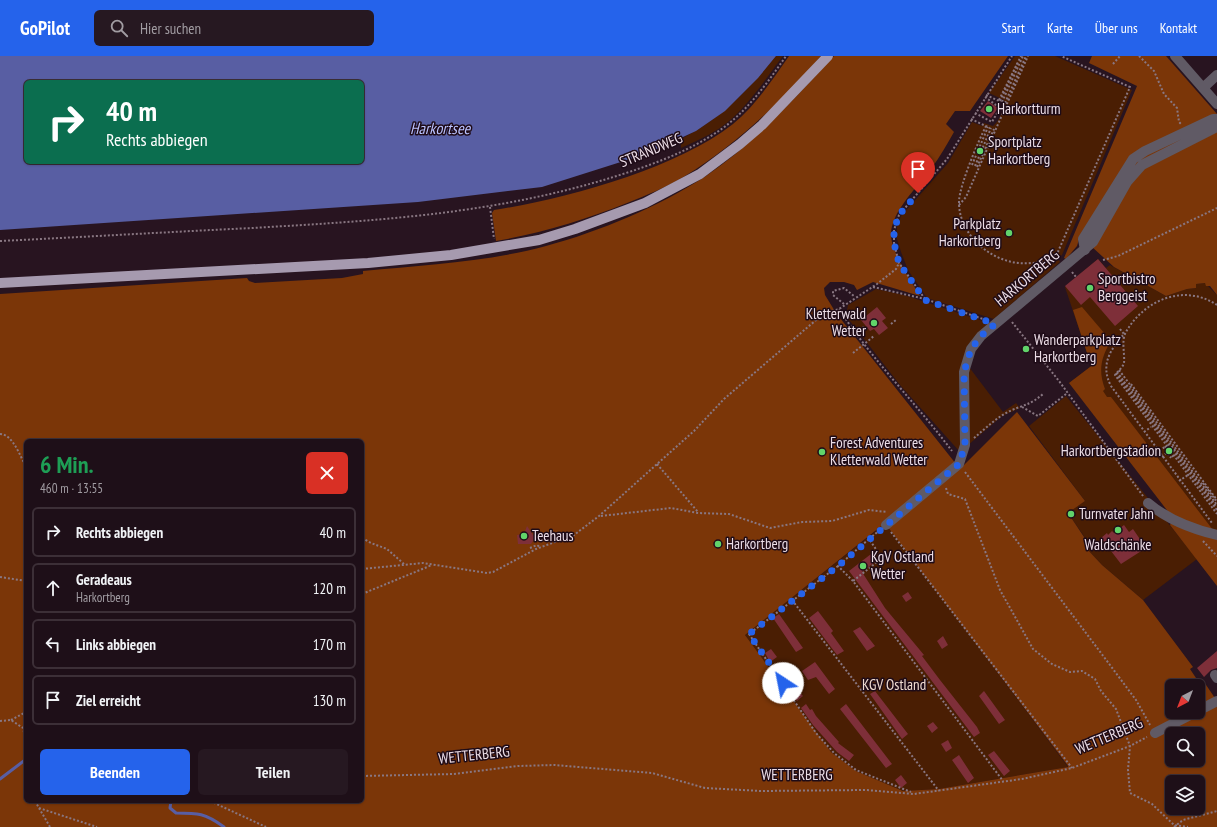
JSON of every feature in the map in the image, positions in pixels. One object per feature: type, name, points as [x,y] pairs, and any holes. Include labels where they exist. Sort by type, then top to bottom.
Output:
[{"type":"main road","points":[[0,283],[368,263],[451,255],[539,240],[575,229],[645,203],[700,174],[740,144],[762,125],[828,56]]},
{"type":"street","points":[[1175,56],[1217,104]]},
{"type":"street","points":[[1203,88],[1217,75]]},
{"type":"street","points":[[1085,250],[1083,239],[1133,159],[1145,151],[1217,119]]},
{"type":"street","name":"HARKORTBERG","points":[[959,464],[965,445],[964,372],[971,349],[981,336],[1093,242],[1136,169],[1217,127]]},
{"type":"street","points":[[886,526],[899,513],[959,464]]},
{"type":"street","points":[[1148,503],[1171,519],[1197,530],[1216,532]]},
{"type":"street","name":"WETTERBERG","points":[[1155,734],[1217,701]]},
{"type":"path","name":"STRANDWEG","points":[[0,241],[416,218],[539,198],[634,172],[675,154],[716,133],[736,119],[756,98],[786,56]]},
{"type":"path","points":[[925,300],[899,263],[894,243],[894,230],[899,215],[947,158],[985,96],[1012,56]]},
{"type":"path","points":[[1003,102],[1024,56]]},
{"type":"path","points":[[991,128],[975,166],[1024,56]]},
{"type":"path","points":[[991,128],[967,172],[959,199],[960,218],[970,237],[995,256],[1010,261],[1032,263],[1057,254],[1130,87],[1061,56]]},
{"type":"path","points":[[1113,64],[1120,56]]},
{"type":"path","points":[[1139,56],[1154,71],[1164,94],[1177,108],[1179,122],[1188,131]]},
{"type":"path","points":[[985,96],[1003,102]]},
{"type":"path","points":[[975,113],[992,122],[995,120],[1000,108],[985,96]]},
{"type":"path","points":[[980,104],[983,107]]},
{"type":"path","points":[[971,119],[991,128]]},
{"type":"path","points":[[959,205],[966,197],[991,128]]},
{"type":"path","points":[[490,207],[495,248]]},
{"type":"path","points":[[1104,260],[1118,256],[1217,208]]},
{"type":"path","points":[[364,569],[423,563],[487,573],[493,572],[540,547],[574,535],[600,516],[694,431],[724,399],[809,326],[825,313],[839,309],[844,304],[896,270],[899,263]]},
{"type":"path","points":[[872,286],[925,300],[995,324]]},
{"type":"path","points":[[844,304],[833,295],[833,291],[844,288],[855,297]]},
{"type":"path","points":[[1216,532],[1107,378],[1106,362],[1109,353],[1133,323],[1158,300],[1183,294],[1201,297],[1217,305]]},
{"type":"path","points":[[839,309],[856,334],[900,390],[934,426],[956,456],[959,464],[1136,700],[1155,734]]},
{"type":"path","points":[[1006,315],[1059,381],[1066,394],[1148,503]]},
{"type":"path","points":[[891,324],[896,320]]},
{"type":"path","points":[[856,334],[866,326]]},
{"type":"path","points":[[1120,329],[1124,334],[1124,365],[1115,375],[1217,505]]},
{"type":"path","points":[[853,353],[874,336]]},
{"type":"path","points":[[1118,371],[1172,449],[1188,475],[1217,514]]},
{"type":"path","points":[[965,445],[1002,416],[1033,403],[1043,394]]},
{"type":"path","points":[[1022,407],[1038,416],[1066,394]]},
{"type":"path","points":[[1144,432],[1151,427]]},
{"type":"path","points":[[0,434],[4,434],[10,439],[24,463]]},
{"type":"path","points":[[1164,446],[1172,449],[1217,505]]},
{"type":"path","points":[[1162,457],[1172,449]]},
{"type":"path","points":[[1172,449],[1172,457]]},
{"type":"path","points":[[1172,449],[1217,505]]},
{"type":"path","points":[[657,464],[698,513]]},
{"type":"path","points":[[1179,481],[1188,475]]},
{"type":"path","points":[[942,477],[948,494],[965,500],[1000,590],[1033,649],[1052,664],[1070,672],[1082,671],[1095,679],[1101,691],[1116,709],[1130,746],[1128,770],[1130,793],[1152,804],[1174,826],[1188,827]]},
{"type":"path","points":[[600,516],[671,508],[698,513],[729,514],[770,528],[802,522],[832,521],[869,510],[899,513]]},
{"type":"path","points":[[914,794],[856,770],[834,753],[816,733],[749,634],[838,566],[886,526],[1072,768]]},
{"type":"path","points":[[1197,530],[1205,544],[1217,556]]},
{"type":"path","points":[[536,538],[546,536],[556,542]]},
{"type":"path","points":[[364,539],[387,549],[404,564]]},
{"type":"path","points":[[853,581],[882,558],[869,539]]},
{"type":"path","points":[[530,548],[537,545],[540,547]]},
{"type":"path","points":[[364,593],[433,565]]},
{"type":"path","points":[[838,566],[853,581],[1004,781]]},
{"type":"path","points":[[0,577],[24,581]]},
{"type":"path","points":[[792,600],[939,792]]},
{"type":"path","points":[[0,721],[11,720],[24,713]]},
{"type":"path","points":[[11,720],[24,727]]},
{"type":"path","name":"WETTERBERG","points":[[364,776],[454,774],[518,766],[554,766],[652,773],[705,788],[761,791],[866,790],[914,794],[939,792],[1072,768],[1130,746],[1155,734]]},
{"type":"path","points":[[36,803],[50,827]]},
{"type":"path","points":[[214,803],[266,827]]},
{"type":"path","points":[[39,808],[97,827]]},
{"type":"path","points":[[1174,826],[1183,820],[1217,811]]},
{"type":"green space","points":[[776,56],[783,56],[754,95],[738,113],[720,128],[681,148],[681,139],[709,122],[733,103],[755,81]]},
{"type":"green space","points":[[1015,56],[1055,56],[1132,90],[1062,255],[1058,258],[1060,262],[994,319],[927,298],[908,270],[897,239],[897,226],[901,216],[948,163],[972,122],[982,126],[984,123],[993,126],[998,121],[1004,100],[989,93]]},
{"type":"green space","name":"Harkortbergstadion","points":[[1098,259],[1106,268],[1110,265],[1166,296],[1187,289],[1196,288],[1196,284],[1205,283],[1217,295],[1217,531],[1213,530],[1069,383],[1094,364],[1089,359],[1065,287]]},
{"type":"green space","points":[[876,289],[904,295],[989,323],[990,324],[979,335],[969,367],[1003,412],[1016,403],[1020,408],[1002,416],[960,452],[900,385],[846,316],[848,305]]},
{"type":"green space","points":[[1066,396],[1197,559],[1143,600],[1102,565],[1087,549],[1090,545],[1068,513],[1085,501],[1029,426]]},
{"type":"green space","name":"KGV Ostland","points":[[886,523],[1068,767],[939,789],[903,791],[856,771],[831,752],[745,635]]},
{"type":"shaded area","points":[[789,56],[821,56],[758,121],[704,164],[685,176],[649,194],[595,215],[546,230],[496,241],[492,213],[494,210],[553,198],[619,180],[682,155],[709,140],[733,124],[749,109]]},
{"type":"shaded area","points":[[834,56],[1008,56],[970,111],[955,111],[946,124],[954,132],[925,177],[904,203],[893,223],[891,232],[894,249],[904,270],[920,296],[873,282],[857,290],[854,285],[844,282],[830,282],[824,288],[825,295],[836,313],[960,469],[1017,412],[1085,501],[1068,513],[1090,546],[1087,549],[1102,565],[1143,600],[1193,667],[1190,669],[1197,679],[1165,679],[1165,719],[1205,719],[1205,683],[1217,701],[1217,827],[0,827],[0,294],[247,278],[249,281],[255,283],[342,278],[363,274],[363,271],[432,265],[501,256],[524,251],[567,240],[649,208],[706,176],[741,149],[773,120]],"holes":[[[885,523],[1068,766],[939,789],[903,791],[856,771],[831,752],[745,635]]]},
{"type":"shaded area","points":[[1092,56],[1166,56],[1217,114],[1217,295],[1210,286],[1206,286],[1205,283],[1196,284],[1196,288],[1187,289],[1166,296],[1114,267],[1080,236],[1077,246],[1066,259],[1064,258],[1137,86],[1089,63]]},
{"type":"shaded area","points":[[1082,307],[1111,341],[1103,358],[1101,370],[1105,389],[1103,391],[1107,397],[1111,397],[1213,530],[1217,531],[1217,586],[1170,525],[1173,518],[1069,383],[1094,364],[1089,359],[1073,310]]},
{"type":"water","name":"Harkortsee","points":[[0,56],[776,56],[758,78],[725,111],[696,131],[646,154],[542,187],[418,202],[0,230]]},
{"type":"building","name":"Harkortturm","points":[[988,101],[998,108],[991,118],[980,111]]},
{"type":"building","points":[[1098,259],[1138,306],[1115,326],[1090,297],[1081,305],[1065,286]]},
{"type":"building","name":"Kletterwald Wetter","points":[[877,307],[886,318],[882,321],[888,328],[879,335],[874,329],[870,331],[861,320]]},
{"type":"building","points":[[1124,525],[1129,532],[1133,529],[1146,548],[1121,564],[1101,538],[1107,533],[1108,535],[1112,531],[1114,533]]},
{"type":"building","name":"Teehaus","points":[[527,526],[535,538],[531,544],[518,544],[517,535],[524,534]]},
{"type":"building","points":[[871,554],[876,561],[862,572],[885,608],[924,655],[922,656],[977,727],[980,733],[974,737],[849,571]]},
{"type":"building","points":[[908,592],[912,598],[906,602],[902,596]]},
{"type":"building","points":[[818,611],[833,631],[831,633],[844,651],[837,655],[809,618]]},
{"type":"building","points":[[779,614],[803,648],[796,652],[773,618]]},
{"type":"building","points":[[860,627],[875,646],[867,651],[853,631]]},
{"type":"building","points":[[943,636],[948,645],[942,649],[937,641]]},
{"type":"building","points":[[771,649],[777,657],[770,662],[765,653]]},
{"type":"building","points":[[1217,651],[1217,668],[1211,670],[1204,677],[1197,668]]},
{"type":"building","points":[[815,662],[835,689],[829,694],[816,677],[808,680],[802,671]]},
{"type":"building","points":[[798,690],[803,696],[797,701],[792,694]]},
{"type":"building","points":[[875,691],[908,734],[902,739],[870,694]]},
{"type":"building","points":[[984,691],[1005,720],[999,724],[979,696]]},
{"type":"building","points":[[806,704],[810,710],[812,709],[816,716],[839,742],[838,743],[854,755],[849,761],[837,752],[813,725],[801,708]]},
{"type":"building","points":[[846,704],[892,764],[886,768],[840,709]]},
{"type":"building","points":[[933,722],[938,728],[932,733],[927,726]]},
{"type":"building","points":[[948,740],[952,748],[946,752],[941,744]]},
{"type":"building","points":[[994,751],[1010,771],[1004,776],[988,755]]},
{"type":"building","points":[[959,755],[974,778],[968,783],[952,760]]},
{"type":"building","points":[[901,775],[907,783],[901,788],[895,780]]},
{"type":"waterway","points":[[0,779],[24,761]]},
{"type":"waterway","points":[[171,803],[170,808],[176,813],[190,813],[206,816],[224,827]]},
{"type":"place","name":"Harkortturm","points":[[989,109]]},
{"type":"place","name":"Sportplatz Harkortberg","points":[[980,151]]},
{"type":"place","name":"Parkplatz Harkortberg","points":[[1009,233]]},
{"type":"place","name":"Sportbistro Berggeist","points":[[1090,288]]},
{"type":"place","name":"Kletterwald Wetter","points":[[874,323]]},
{"type":"place","name":"Wanderparkplatz Harkortberg","points":[[1026,349]]},
{"type":"place","name":"Harkortbergstadion","points":[[1169,451]]},
{"type":"place","name":"Forest Adventures Kletterwald Wetter","points":[[822,452]]},
{"type":"place","name":"Turnvater Jahn","points":[[1071,514]]},
{"type":"place","name":"Waldschänke","points":[[1118,530]]},
{"type":"place","name":"Teehaus","points":[[524,536]]},
{"type":"place","name":"Harkortberg","points":[[718,544]]},
{"type":"place","name":"KgV Ostland Wetter","points":[[863,566]]},
{"type":"route","points":[[783,683],[749,634],[838,566],[886,526],[899,513],[959,464],[965,445],[964,372],[971,349],[981,336],[995,324],[925,300],[899,263],[894,243],[894,230],[899,215],[918,193]]}]
